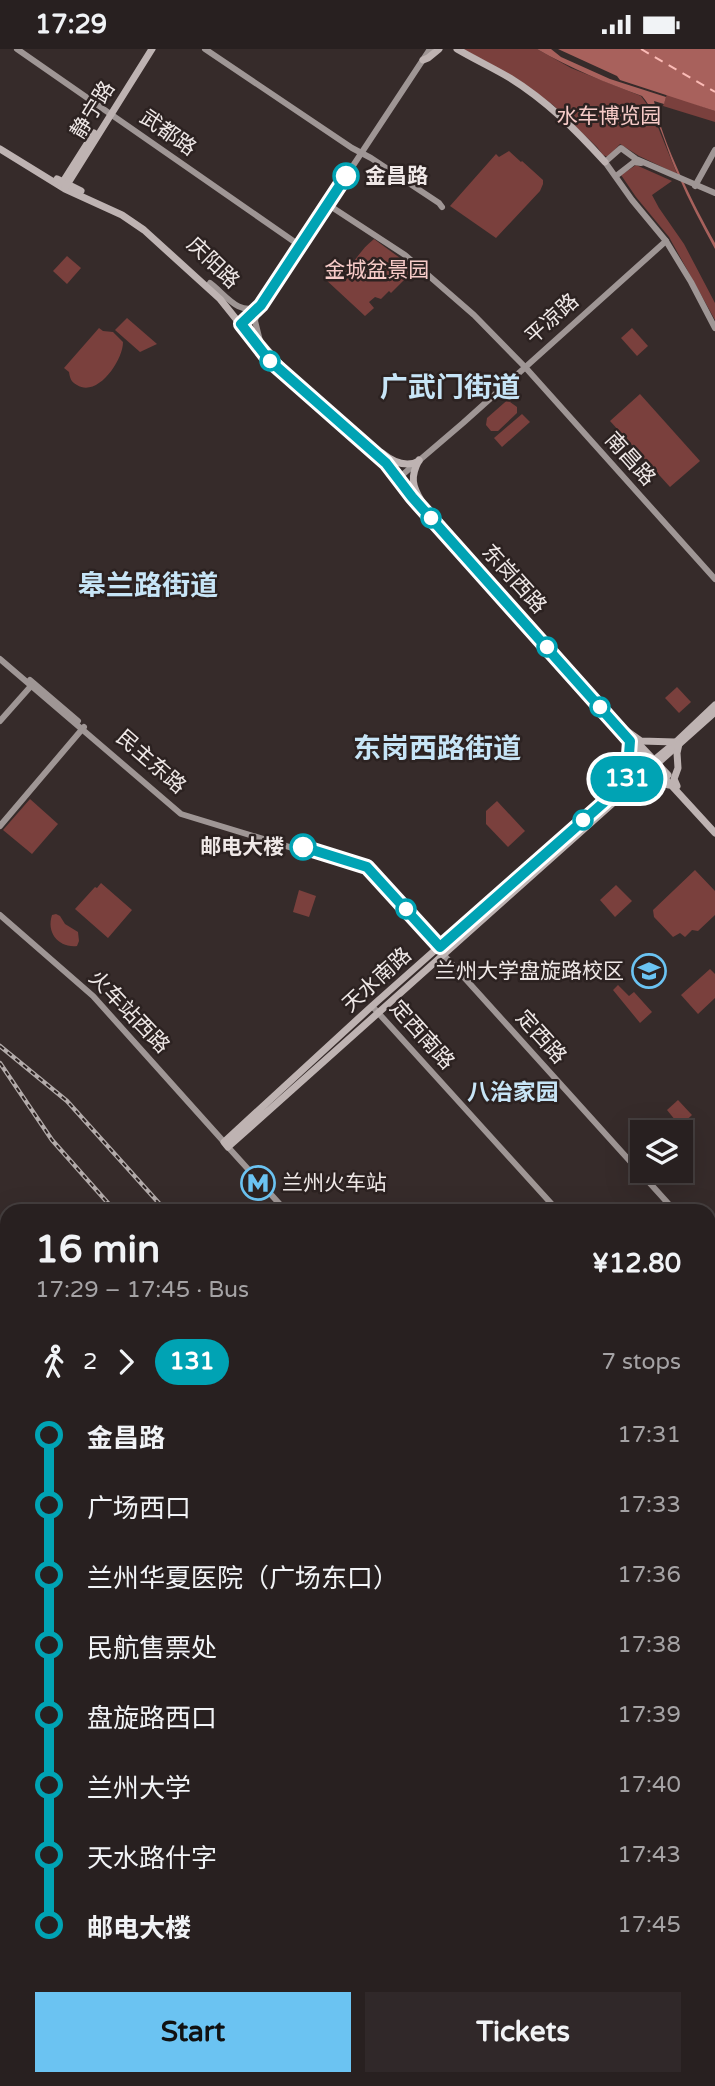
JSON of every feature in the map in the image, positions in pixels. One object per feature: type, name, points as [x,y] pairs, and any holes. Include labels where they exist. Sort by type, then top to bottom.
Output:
[{"type":"main road","name":"武都路","points":[[19,49],[299,245]]},
{"type":"main road","name":"静宁路","points":[[110,112],[146,49]]},
{"type":"main road","name":"静宁路","points":[[64,185],[152,49]]},
{"type":"main road","points":[[205,49],[361,153],[439,203],[442,207],[365,157],[361,153],[344,137],[211,49]]},
{"type":"main road","points":[[260,341],[254,321],[259,307],[430,49]]},
{"type":"main road","points":[[423,60],[439,49]]},
{"type":"main road","points":[[456,49],[511,79],[574,128],[605,162],[666,241],[715,328]]},
{"type":"main road","name":"庆阳路","points":[[0,146],[148,232],[220,299],[269,360],[400,477]]},
{"type":"main road","points":[[605,162],[621,148],[636,159],[715,195]]},
{"type":"main road","points":[[706,170],[715,150]]},
{"type":"main road","points":[[695,185],[715,156]]},
{"type":"main road","points":[[616,176],[636,162],[676,177]]},
{"type":"main road","name":"庆阳路","points":[[64,185],[125,212],[151,230],[210,283],[280,364],[379,450],[400,477]]},
{"type":"main road","name":"南昌路","points":[[328,203],[405,255],[474,315],[523,365],[715,579]]},
{"type":"main road","name":"平凉路","points":[[400,477],[523,365],[666,241]]},
{"type":"main road","points":[[210,283],[240,308],[259,307]]},
{"type":"main road","points":[[243,322],[259,307]]},
{"type":"main road","points":[[379,450],[406,465],[419,460]]},
{"type":"main road","points":[[419,460],[412,480],[416,493],[426,508]]},
{"type":"main road","name":"东岗西路","points":[[400,477],[715,831]]},
{"type":"main road","name":"东岗西路","points":[[400,477],[630,741],[654,763]]},
{"type":"main road","points":[[0,654],[58,707]]},
{"type":"main road","points":[[0,659],[58,707]]},
{"type":"main road","points":[[0,721],[31,686]]},
{"type":"main road","points":[[630,741],[630,784],[658,782],[676,787],[674,779],[678,743],[715,705]]},
{"type":"main road","name":"民主东路","points":[[58,707],[83,728]]},
{"type":"main road","name":"民主东路","points":[[58,707],[178,809],[367,867],[442,950]]},
{"type":"main road","points":[[627,731],[641,741],[678,743],[715,712]]},
{"type":"main road","points":[[75,724],[76,737]]},
{"type":"main road","points":[[0,826],[83,728]]},
{"type":"main road","name":"天水南路","points":[[226,1144],[678,743]]},
{"type":"main road","name":"火车站西路","points":[[0,918],[93,996],[216,1138],[226,1144],[280,1204]]},
{"type":"main road","name":"定西路","points":[[442,950],[630,1156]]},
{"type":"main road","name":"定西路","points":[[442,950],[671,1204]]},
{"type":"main road","name":"定西南路","points":[[375,1010],[552,1204]]},
{"type":"main road","name":"定西路","points":[[654,1183],[671,1204]]},
{"type":"green space","name":"水车博览园","points":[[463,49],[537,49],[571,68],[641,96],[651,110],[677,174],[620,144],[608,157],[603,155],[553,105],[516,78]]},
{"type":"green space","name":"水车博览园","points":[[667,94],[715,111],[715,122],[663,106]]},
{"type":"green space","points":[[509,151],[543,180],[543,184],[540,191],[496,238],[450,206],[496,154],[499,157]]},
{"type":"green space","points":[[636,165],[672,181],[652,195],[684,244],[715,303],[715,320],[669,237],[621,175]]},
{"type":"green space","name":"金城盆景园","points":[[374,239],[415,269],[391,293],[389,291],[381,299],[375,297],[369,302],[374,308],[365,316],[324,278],[335,266],[343,274]]},
{"type":"green space","points":[[67,256],[81,268],[67,284],[53,271]]},
{"type":"green space","points":[[127,318],[157,344],[140,352],[115,330]]},
{"type":"green space","points":[[99,328],[113,332],[123,342],[122,350],[108,375],[93,386],[85,388],[73,383],[69,372],[64,368]]},
{"type":"green space","points":[[632,328],[648,346],[637,356],[621,338]]},
{"type":"green space","points":[[640,394],[700,461],[670,487],[610,421]]},
{"type":"green space","points":[[513,395],[515,398],[510,402],[517,407],[517,413],[498,431],[491,431],[486,425],[487,418]]},
{"type":"green space","points":[[522,414],[530,422],[502,447],[494,438]]},
{"type":"green space","points":[[677,687],[691,702],[679,713],[665,698]]},
{"type":"green space","points":[[30,799],[58,824],[32,854],[3,830]]},
{"type":"green space","points":[[497,801],[525,831],[508,847],[486,824],[486,811]]},
{"type":"green space","points":[[695,870],[715,891],[715,915],[698,931],[692,930],[685,937],[680,933],[673,937],[654,917],[653,910]]},
{"type":"green space","points":[[101,883],[132,910],[108,938],[75,909]]},
{"type":"green space","points":[[616,885],[632,901],[615,917],[600,900]]},
{"type":"green space","points":[[299,890],[316,896],[309,917],[293,912]]},
{"type":"green space","points":[[56,914],[78,932],[77,946],[65,945],[56,938],[51,922],[52,915]]},
{"type":"green space","points":[[710,969],[715,974],[715,998],[698,1014],[681,995]]},
{"type":"green space","points":[[618,985],[629,996],[634,992],[652,1012],[640,1023],[613,990]]},
{"type":"green space","points":[[678,1100],[692,1115],[687,1120],[675,1120],[667,1110]]},
{"type":"shaded area","points":[[537,49],[551,49],[561,57],[610,79],[666,97],[664,104],[654,101],[658,118],[671,155],[715,243],[715,249],[682,185],[654,114],[642,96],[588,75]]},
{"type":"shaded area","points":[[558,49],[715,49],[715,111],[620,80],[617,76]]},
{"type":"ferry route","points":[[641,49],[715,92]]},
{"type":"railway","points":[[0,1046],[67,1101],[160,1204]]},
{"type":"railway","points":[[0,1063],[52,1140],[109,1204]]},
{"type":"bus line","name":"131","points":[[303,847],[367,867],[440,947],[627,782],[630,747],[630,741],[412,497],[386,463],[269,360],[241,324],[261,305],[346,176]]},
{"type":"place","name":"金昌路","points":[[346,176]]},
{"type":"place","name":"邮电大楼","points":[[303,847]]},
{"type":"place","name":"兰州大学盘旋路校区","points":[[649,971]]},
{"type":"place","name":"兰州火车站","points":[[258,1183]]},
{"type":"district","name":"广武门街道","points":[[450,388]]},
{"type":"district","name":"皋兰路街道","points":[[148,586]]},
{"type":"district","name":"东岗西路街道","points":[[437,749]]},
{"type":"district","name":"八治家园","points":[[513,1093]]}]
